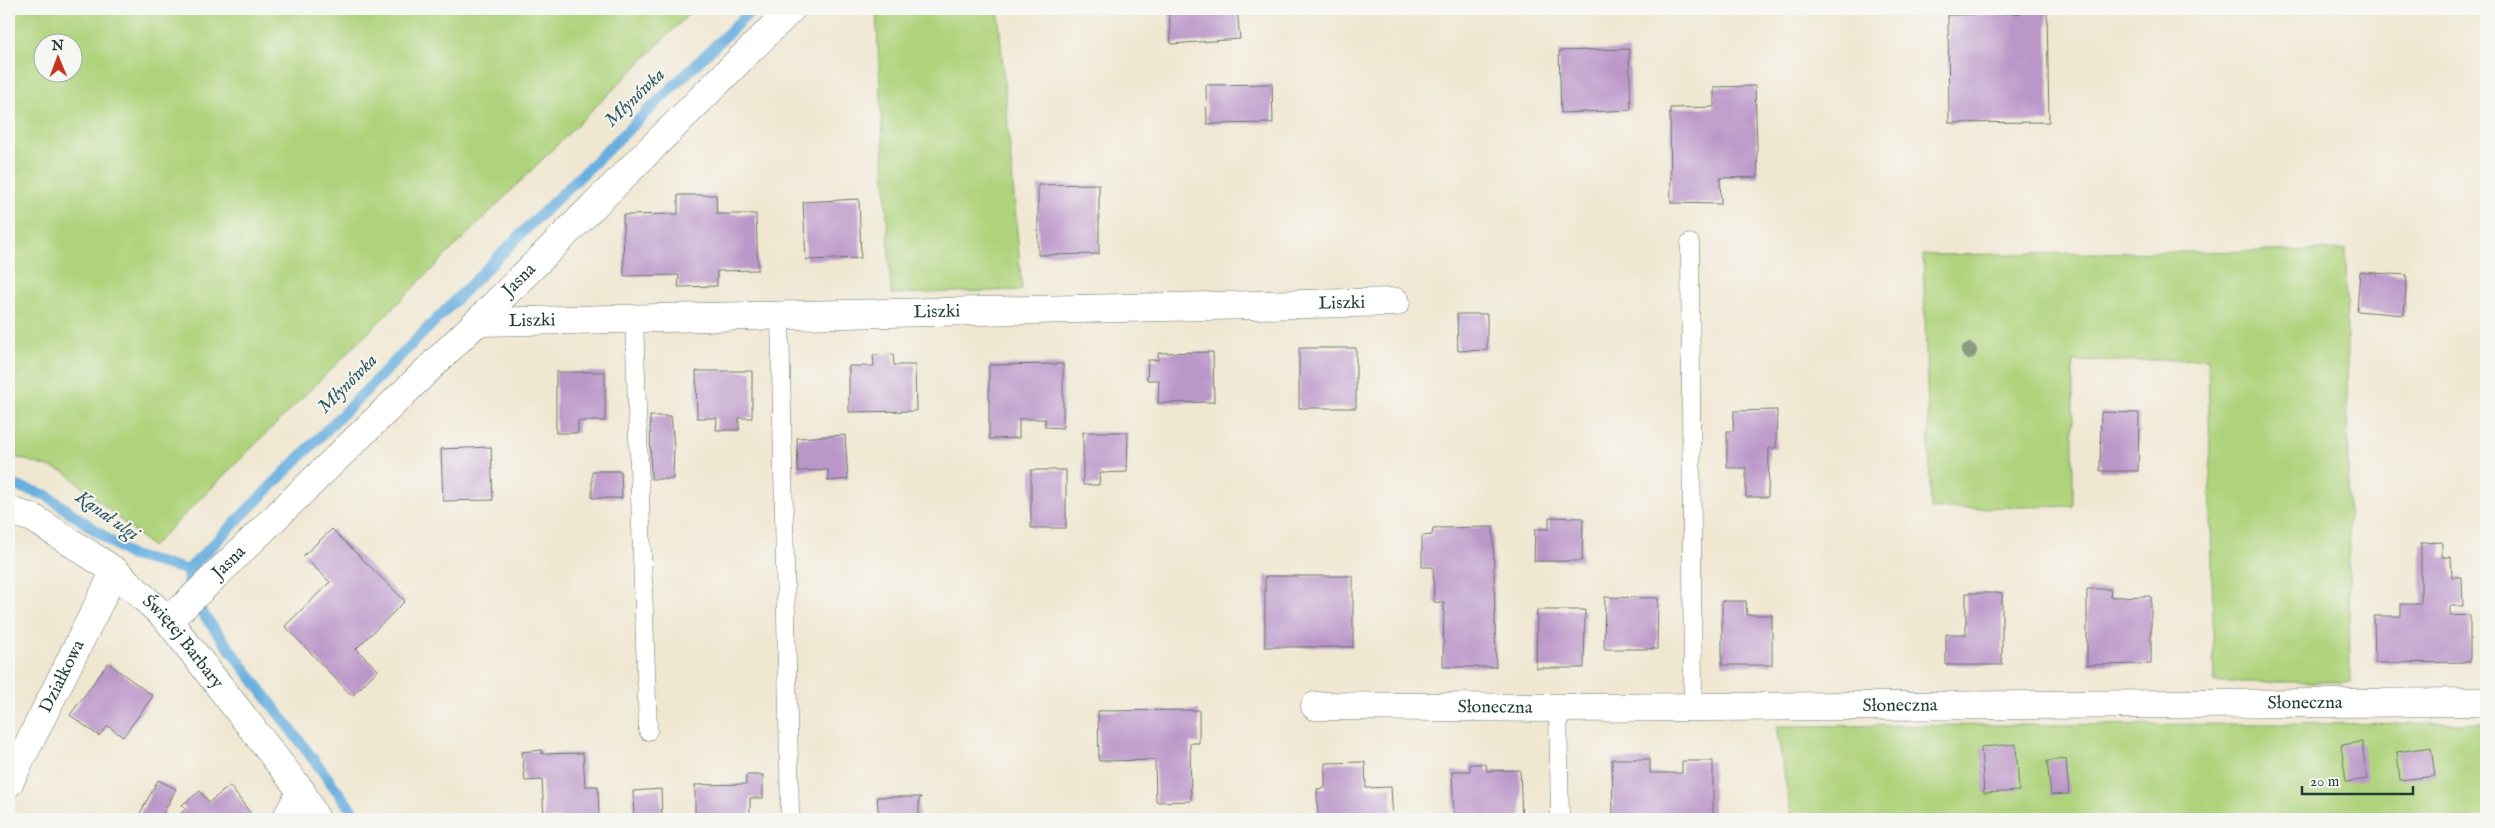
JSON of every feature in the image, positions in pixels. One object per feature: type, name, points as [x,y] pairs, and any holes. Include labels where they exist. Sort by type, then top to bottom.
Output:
[{"type":"street","name":"Jasna","points":[[184,605],[477,322],[791,9]]},
{"type":"street","name":"Liszki","points":[[477,322],[1396,302]]},
{"type":"street","name":"Świętej Barbary","points":[[9,511],[33,518],[115,571],[184,605],[301,791],[316,819]]},
{"type":"street","name":"Działkowa","points":[[9,783],[115,571]]},
{"type":"street","name":"Słoneczna","points":[[1315,706],[1558,708],[2486,702]]},
{"type":"street","points":[[286,819],[301,791]]},
{"type":"lane","points":[[1690,243],[1692,707]]},
{"type":"lane","points":[[780,315],[790,816]]},
{"type":"lane","points":[[634,318],[648,731]]},
{"type":"lane","points":[[1558,708],[1560,819]]},
{"type":"green space","points":[[9,9],[694,9],[152,547],[65,472],[9,455]]},
{"type":"green space","points":[[876,9],[998,9],[1022,290],[891,294]]},
{"type":"green space","points":[[2346,250],[2350,682],[2214,682],[2208,359],[2073,362],[2073,506],[1931,509],[1923,255]]},
{"type":"green space","points":[[2486,723],[2486,819],[1792,819],[1776,726]]},
{"type":"building","points":[[1169,9],[1237,9],[1240,39],[1171,44]]},
{"type":"building","points":[[2047,13],[2049,122],[1949,123],[1948,15]]},
{"type":"building","points":[[1629,49],[1631,110],[1561,113],[1559,51]]},
{"type":"building","points":[[1272,84],[1273,123],[1207,124],[1206,85]]},
{"type":"building","points":[[1755,86],[1758,177],[1720,178],[1721,204],[1671,203],[1670,108],[1714,107],[1714,87]]},
{"type":"building","points":[[1099,184],[1099,254],[1038,255],[1038,185]]},
{"type":"building","points":[[678,195],[716,195],[717,214],[756,214],[758,270],[717,271],[717,286],[678,287],[679,275],[624,276],[623,215],[678,214]]},
{"type":"building","points":[[859,199],[861,258],[806,260],[803,202]]},
{"type":"building","points":[[2360,272],[2407,275],[2404,315],[2357,311]]},
{"type":"building","points":[[1457,314],[1487,314],[1487,350],[1458,351]]},
{"type":"building","points":[[1299,348],[1356,348],[1356,408],[1299,408]]},
{"type":"building","points":[[1213,352],[1214,402],[1158,403],[1159,380],[1147,380],[1148,360],[1158,360],[1158,353]]},
{"type":"building","points":[[893,354],[894,365],[915,365],[916,411],[849,412],[849,366],[874,366],[873,355]]},
{"type":"building","points":[[1063,364],[1063,428],[1045,427],[1045,419],[1019,419],[1019,438],[989,439],[989,365]]},
{"type":"building","points":[[696,371],[752,371],[752,418],[739,418],[739,430],[716,430],[717,418],[697,418]]},
{"type":"building","points":[[556,372],[605,372],[605,421],[578,421],[578,433],[556,433]]},
{"type":"building","points":[[1777,410],[1776,448],[1769,448],[1768,497],[1746,497],[1746,468],[1727,468],[1727,431],[1733,431],[1734,411]]},
{"type":"building","points":[[2101,412],[2139,413],[2138,471],[2100,471]]},
{"type":"building","points":[[650,416],[671,416],[674,446],[673,479],[651,479]]},
{"type":"building","points":[[1083,432],[1128,432],[1127,472],[1100,473],[1099,485],[1083,485]]},
{"type":"building","points":[[845,435],[848,479],[828,481],[828,470],[798,471],[797,438]]},
{"type":"building","points":[[491,447],[493,500],[443,501],[441,449]]},
{"type":"building","points":[[1031,470],[1066,470],[1066,528],[1031,528]]},
{"type":"building","points":[[592,471],[621,471],[622,498],[592,498]]},
{"type":"building","points":[[1549,517],[1583,518],[1582,561],[1534,561],[1535,529],[1549,529]]},
{"type":"building","points":[[1493,527],[1496,667],[1443,667],[1444,603],[1434,602],[1433,567],[1422,567],[1422,536],[1432,535],[1433,528]]},
{"type":"building","points":[[332,529],[405,601],[356,649],[378,670],[352,696],[285,626],[330,582],[303,556]]},
{"type":"building","points":[[2442,542],[2442,557],[2451,557],[2452,577],[2462,577],[2463,606],[2450,606],[2450,616],[2470,615],[2470,662],[2375,663],[2374,616],[2401,616],[2401,604],[2421,604],[2421,543]]},
{"type":"building","points":[[1265,576],[1353,576],[1353,647],[1265,647]]},
{"type":"building","points":[[2087,589],[2110,589],[2111,597],[2151,596],[2151,664],[2087,665]]},
{"type":"building","points":[[1966,593],[2002,593],[2002,665],[1946,665],[1946,634],[1966,634]]},
{"type":"building","points":[[1605,597],[1658,598],[1657,649],[1604,649]]},
{"type":"building","points":[[1722,601],[1746,601],[1747,615],[1772,615],[1772,665],[1722,665]]},
{"type":"building","points":[[1537,610],[1585,610],[1584,668],[1536,668]]},
{"type":"building","points":[[108,663],[153,696],[123,737],[108,726],[99,736],[70,715]]},
{"type":"building","points":[[1199,710],[1199,743],[1190,743],[1191,801],[1156,802],[1155,760],[1099,761],[1098,711]]},
{"type":"building","points":[[2362,742],[2367,779],[2346,782],[2341,745]]},
{"type":"building","points":[[2016,744],[2019,791],[1984,793],[1981,747]]},
{"type":"building","points":[[2431,747],[2435,776],[2400,780],[2397,752]]},
{"type":"building","points":[[542,750],[542,754],[583,753],[585,786],[598,786],[599,819],[544,819],[542,780],[525,781],[522,752]]},
{"type":"building","points":[[1612,759],[1650,759],[1650,773],[1682,773],[1682,761],[1713,761],[1713,819],[1613,819]]},
{"type":"building","points":[[2066,759],[2069,794],[2051,795],[2047,761]]},
{"type":"building","points":[[1365,762],[1366,788],[1391,787],[1393,819],[1318,819],[1317,789],[1325,788],[1325,763]]},
{"type":"building","points":[[1470,764],[1486,764],[1487,771],[1520,770],[1522,819],[1472,819],[1471,814],[1454,814],[1452,771],[1470,771]]},
{"type":"building","points":[[746,775],[763,775],[763,798],[750,798],[750,819],[695,819],[695,785],[746,784]]},
{"type":"building","points":[[158,780],[176,789],[163,814],[174,819],[137,819]]},
{"type":"building","points":[[230,786],[251,814],[245,819],[174,819],[186,809],[182,805],[200,791],[209,802]]},
{"type":"building","points":[[661,789],[662,819],[634,819],[633,791]]},
{"type":"building","points":[[877,797],[921,797],[919,800],[919,819],[879,819]]},
{"type":"waterway","name":"Młynówka","points":[[361,819],[354,813],[188,594],[188,570],[530,225],[753,9]]},
{"type":"waterway","name":"Kanał ulgi","points":[[9,484],[46,495],[130,555],[188,570]]}]
